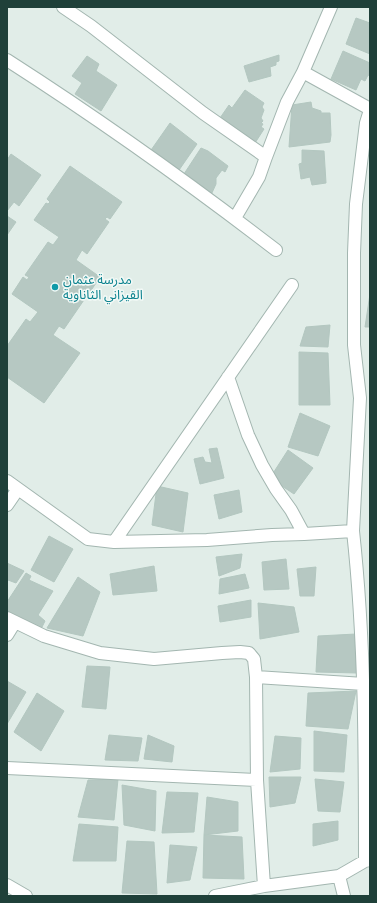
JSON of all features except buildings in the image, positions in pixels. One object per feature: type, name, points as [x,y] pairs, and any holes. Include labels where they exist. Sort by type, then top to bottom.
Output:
[{"type":"street","points":[[63,7],[91,26],[203,113],[266,157]]},
{"type":"street","points":[[235,218],[259,177],[287,102],[303,72],[331,7]]},
{"type":"street","points":[[7,60],[72,102],[235,218],[276,250]]},
{"type":"street","points":[[215,896],[264,886],[339,876],[368,861],[368,728],[364,684],[364,593],[353,531],[360,398],[354,345],[354,253],[356,204],[366,150],[366,123],[370,110],[303,72]]},
{"type":"street","points":[[114,542],[292,285]]},
{"type":"street","points":[[228,376],[248,435],[262,465],[276,489],[291,510],[304,534]]},
{"type":"street","points":[[7,481],[88,539],[114,542],[207,540],[272,534],[353,531]]},
{"type":"street","points":[[7,505],[18,489]]},
{"type":"street","points":[[7,635],[11,620],[44,636],[100,653],[154,659],[222,653],[249,653],[254,659],[256,677],[257,780],[264,886]]},
{"type":"street","points":[[256,677],[364,684]]},
{"type":"street","points":[[7,768],[257,780]]},
{"type":"street","points":[[339,876],[344,896]]},
{"type":"street","points":[[7,885],[26,896]]},
{"type":"place","name":"مدرسة عثمان القيزاني الثاناوية","points":[[55,287]]}]
